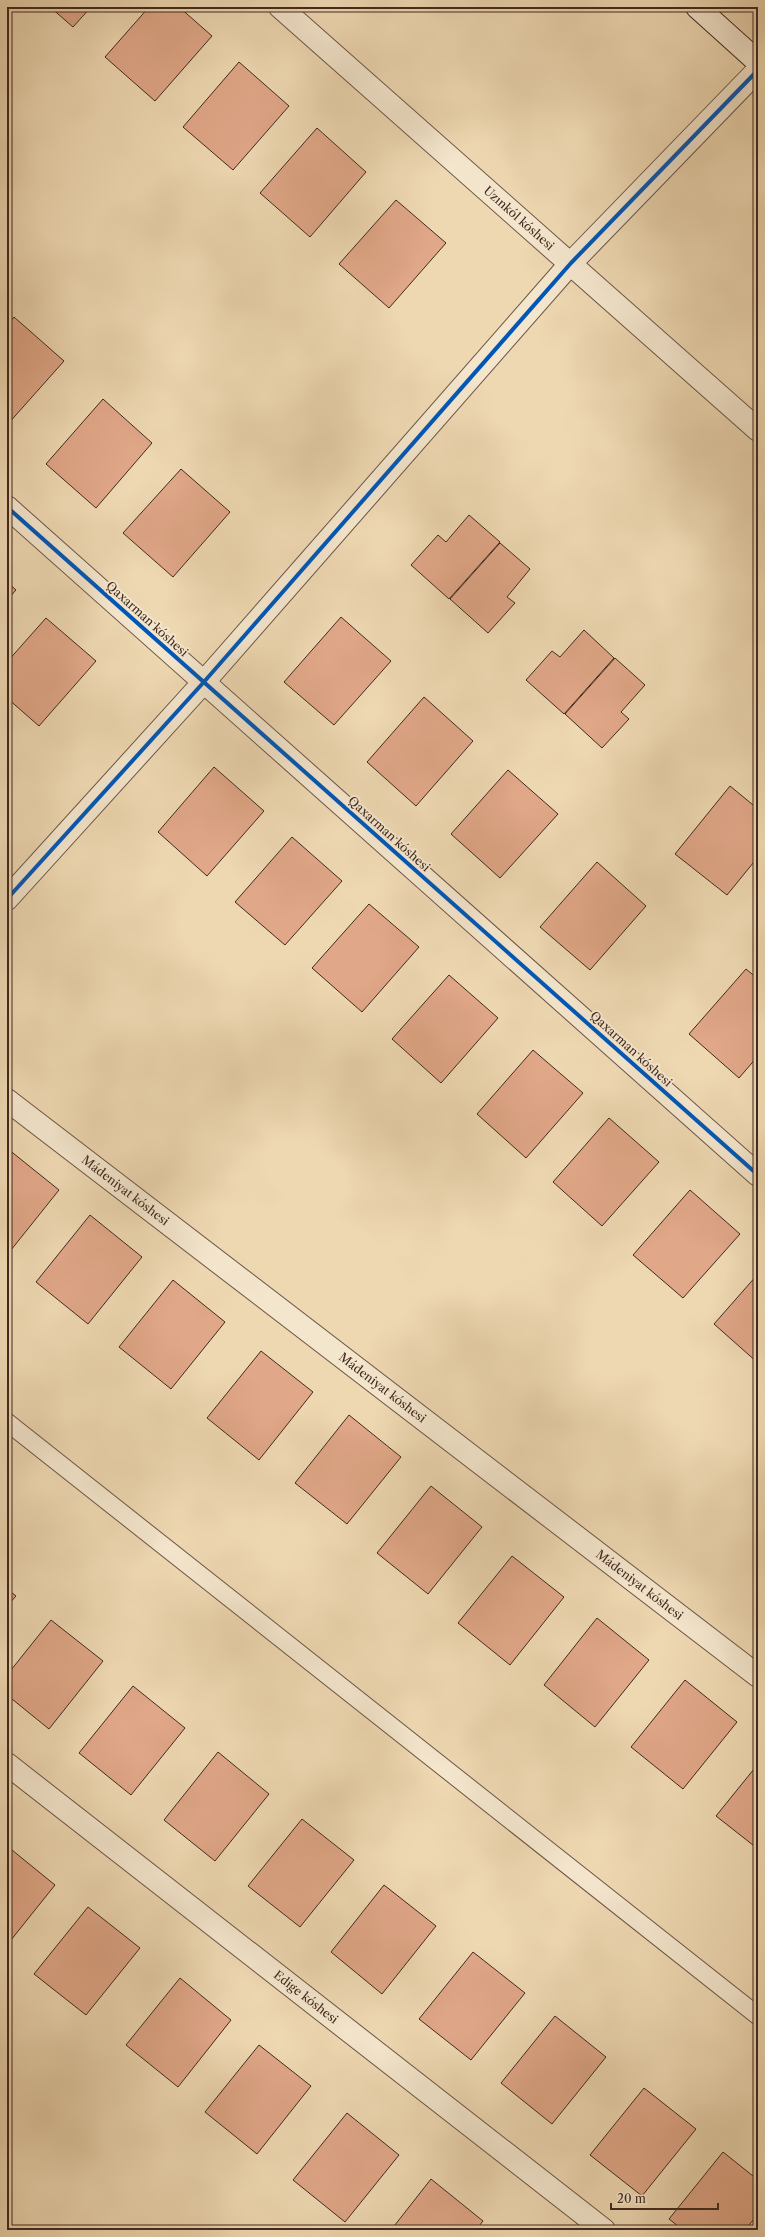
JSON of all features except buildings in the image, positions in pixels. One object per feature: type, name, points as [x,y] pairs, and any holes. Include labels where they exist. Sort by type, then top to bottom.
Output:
[{"type":"street","name":"Uzınkól kóshesi","points":[[280,7],[758,430]]},
{"type":"street","points":[[697,7],[758,62]]},
{"type":"street","points":[[7,899],[203,683],[571,263],[758,70]]},
{"type":"street","name":"Qaxarman kóshesi","points":[[7,507],[758,1176]]},
{"type":"street","name":"Mádeniyat kóshesi","points":[[7,1100],[758,1676]]},
{"type":"street","name":"Edige kóshesi","points":[[7,1764],[604,2230]]},
{"type":"lane","points":[[7,1422],[758,2016]]},
{"type":"cycle path","points":[[7,899],[203,683],[571,263],[758,70]]},
{"type":"cycle path","points":[[7,507],[758,1175]]}]
